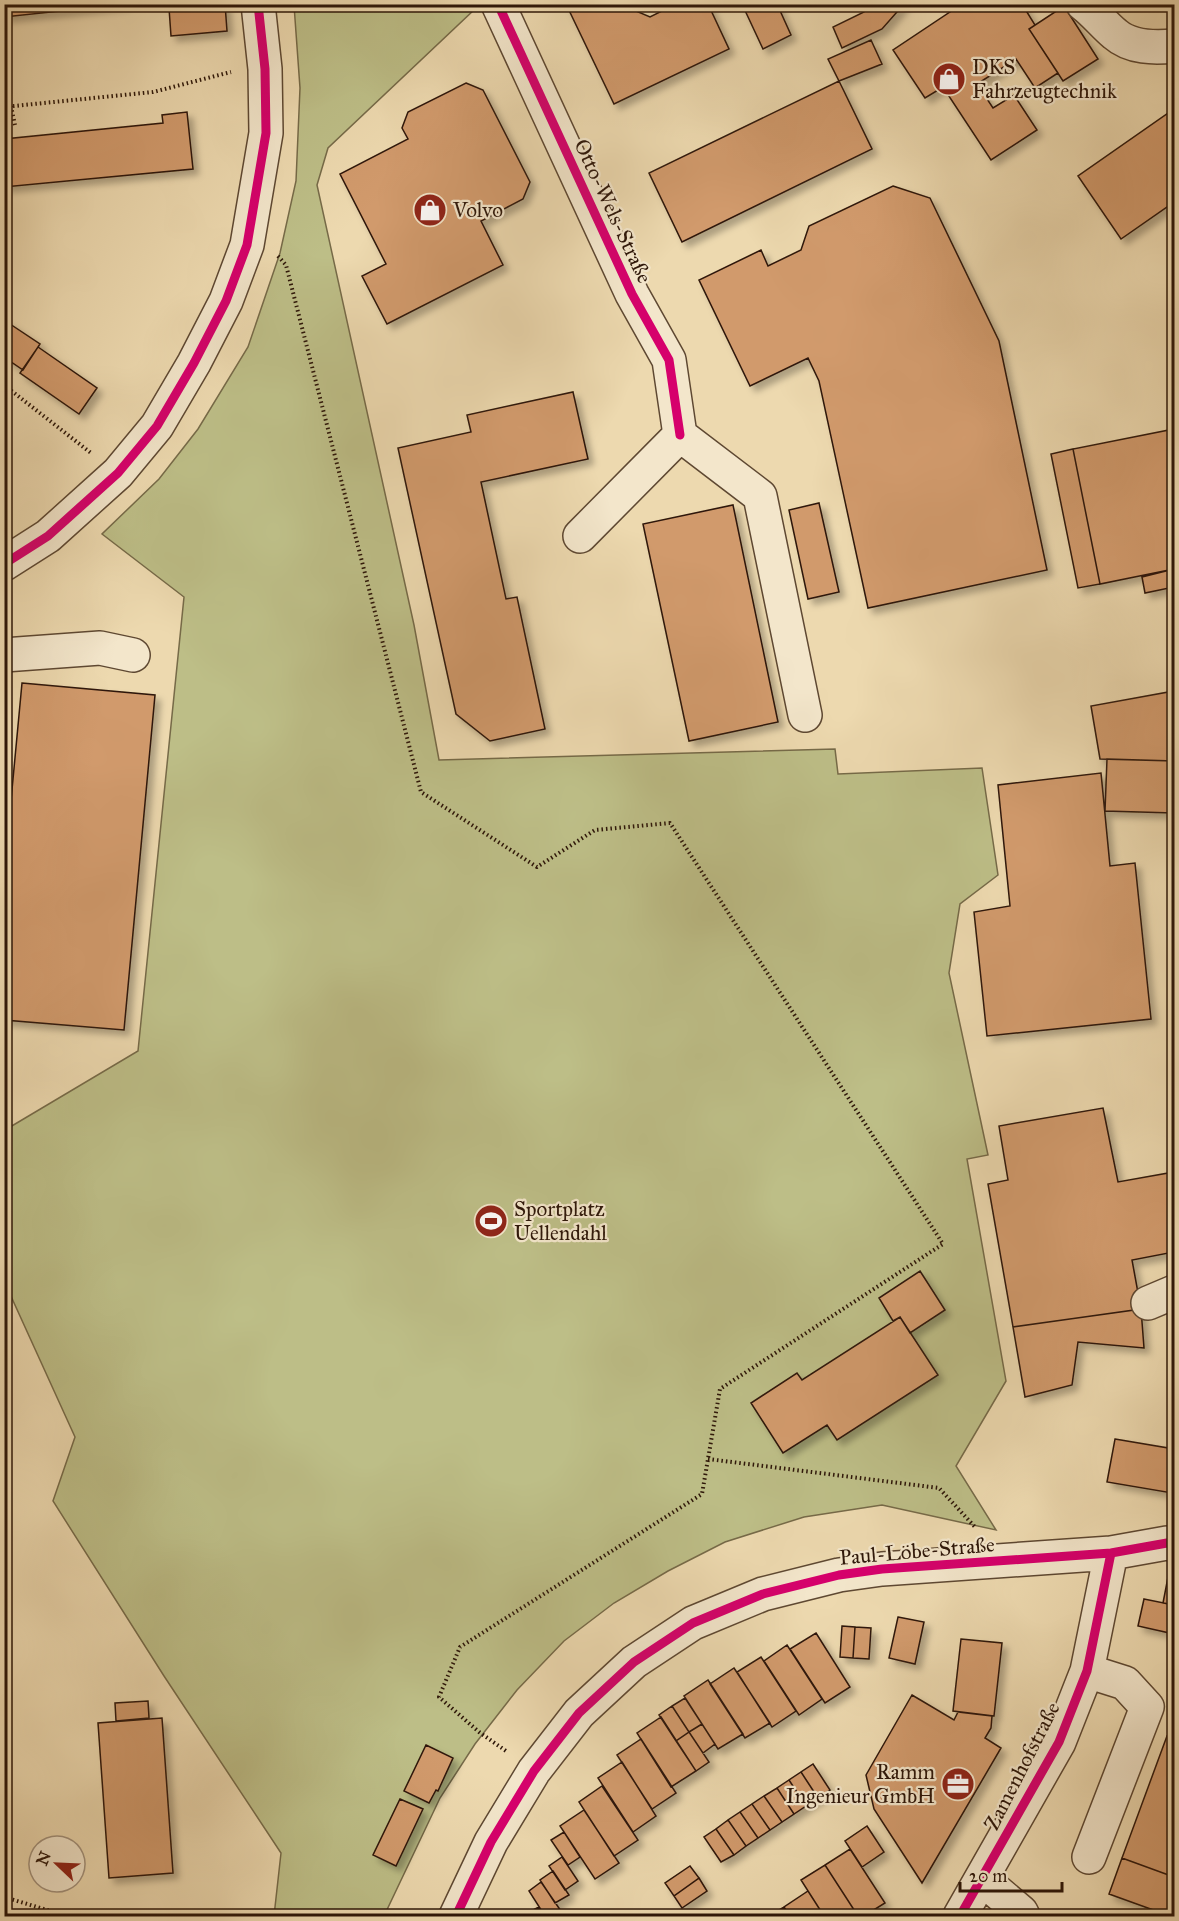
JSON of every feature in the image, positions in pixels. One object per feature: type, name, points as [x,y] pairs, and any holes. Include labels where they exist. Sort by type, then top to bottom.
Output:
[{"type":"street","points":[[4,564],[48,536],[118,474],[157,426],[194,363],[226,301],[247,245],[266,133],[265,69],[258,4]]},
{"type":"street","name":"Otto-Wels-Straße","points":[[498,4],[632,294],[669,360],[680,435]]},
{"type":"street","points":[[1083,4],[1116,36],[1131,43],[1153,48],[1174,46]]},
{"type":"street","points":[[580,536],[680,435],[760,496],[805,715]]},
{"type":"street","points":[[4,655],[100,648],[133,654]]},
{"type":"street","name":"Paul-Löbe-Straße","points":[[456,1917],[491,1842],[534,1771],[579,1713],[634,1662],[693,1623],[763,1594],[839,1575],[882,1569],[1111,1553],[1167,1543],[1174,1545]]},
{"type":"street","name":"Zamenhofstraße","points":[[960,1917],[1059,1742],[1087,1671],[1111,1553]]},
{"type":"street","points":[[1087,1671],[1125,1683],[1147,1707],[1089,1857]]},
{"type":"street","points":[[982,1879],[1021,1912],[1023,1917]]},
{"type":"path","points":[[4,107],[153,92],[241,69],[265,69]]},
{"type":"path","points":[[11,106],[15,125]]},
{"type":"path","points":[[247,245],[276,254],[286,265],[421,792],[537,867],[595,830],[670,823],[943,1244],[720,1389],[702,1494],[460,1647],[439,1697],[480,1732],[534,1771]]},
{"type":"path","points":[[4,385],[118,474]]},
{"type":"path","points":[[707,1459],[939,1488],[1007,1561]]},
{"type":"path","points":[[4,1897],[67,1917]]},
{"type":"green space","name":"Sportplatz Uellendahl","points":[[294,5],[475,5],[476,8],[328,148],[317,185],[414,625],[439,760],[835,749],[838,774],[982,768],[998,875],[960,904],[949,973],[988,1155],[967,1159],[1006,1381],[956,1466],[996,1530],[882,1505],[804,1517],[725,1542],[668,1571],[614,1603],[564,1641],[517,1690],[475,1744],[440,1798],[384,1916],[274,1916],[281,1853],[164,1676],[53,1501],[75,1437],[5,1283],[5,1130],[138,1051],[184,597],[102,534],[159,479],[198,429],[248,347],[280,253],[296,181],[300,88]]},
{"type":"building","points":[[4,4],[127,4],[4,17]]},
{"type":"building","points":[[225,4],[227,31],[171,36],[169,8]]},
{"type":"building","points":[[566,4],[628,4],[631,9],[650,17],[676,4],[708,4],[729,49],[614,104]]},
{"type":"building","points":[[742,4],[777,4],[791,35],[763,49]]},
{"type":"building","points":[[867,4],[904,4],[882,29],[842,48],[833,27],[864,12]]},
{"type":"building","name":"DKS Fahrzeugtechnik","points":[[962,4],[1022,4],[1035,25],[1029,29],[1058,73],[1035,88],[1016,59],[977,84],[993,108],[1014,95],[1037,130],[991,160],[943,87],[925,98],[893,50]]},
{"type":"building","name":"DKS Fahrzeugtechnik","points":[[1064,6],[1098,59],[1063,81],[1029,29]]},
{"type":"building","points":[[871,40],[882,64],[839,81],[828,59]]},
{"type":"building","points":[[839,81],[872,149],[682,242],[649,173]]},
{"type":"building","name":"Volvo","points":[[466,83],[483,90],[530,182],[523,199],[481,221],[503,265],[387,324],[362,276],[386,264],[340,174],[408,139],[402,128],[408,112]]},
{"type":"building","points":[[1174,109],[1174,202],[1121,239],[1078,176]]},
{"type":"building","points":[[187,112],[193,169],[4,187],[4,139],[163,123],[162,115]]},
{"type":"building","points":[[893,186],[930,198],[999,341],[1047,570],[868,608],[819,381],[808,358],[750,386],[699,280],[761,250],[768,266],[801,250],[809,226]]},
{"type":"building","points":[[4,320],[40,344],[23,370],[4,357]]},
{"type":"building","points":[[38,347],[97,388],[79,414],[20,373]]},
{"type":"building","points":[[573,392],[588,459],[481,482],[506,599],[517,597],[545,729],[490,741],[456,714],[398,448],[471,432],[467,415]]},
{"type":"building","points":[[1174,429],[1174,569],[1100,584],[1073,449]]},
{"type":"building","points":[[1073,449],[1100,584],[1078,588],[1051,454]]},
{"type":"building","points":[[819,503],[839,592],[808,599],[789,510]]},
{"type":"building","points":[[733,505],[778,722],[689,741],[643,524]]},
{"type":"building","points":[[1174,569],[1174,587],[1145,593],[1142,577]]},
{"type":"building","points":[[22,683],[155,695],[124,1030],[4,1020],[4,875]]},
{"type":"building","points":[[1174,691],[1174,761],[1100,759],[1091,706]]},
{"type":"building","points":[[1107,759],[1174,761],[1174,813],[1105,811]]},
{"type":"building","points":[[1101,773],[1110,866],[1135,863],[1151,1019],[987,1036],[974,912],[1010,906],[998,785]]},
{"type":"building","points":[[1103,1108],[1118,1182],[1174,1172],[1174,1252],[1132,1260],[1141,1309],[1013,1327],[988,1184],[1008,1180],[999,1126]]},
{"type":"building","points":[[920,1271],[945,1310],[910,1333],[900,1317],[893,1321],[879,1298]]},
{"type":"building","points":[[1141,1309],[1144,1348],[1078,1342],[1072,1385],[1025,1397],[1013,1327]]},
{"type":"building","points":[[900,1317],[938,1375],[837,1440],[827,1425],[783,1453],[751,1403],[797,1373],[802,1380]]},
{"type":"building","points":[[1115,1439],[1174,1449],[1172,1493],[1107,1482]]},
{"type":"building","points":[[1169,1572],[1174,1573],[1174,1605],[1163,1603]]},
{"type":"building","points":[[1144,1599],[1174,1605],[1174,1634],[1138,1626]]},
{"type":"building","points":[[898,1617],[924,1622],[915,1664],[889,1658]]},
{"type":"building","points":[[842,1626],[855,1627],[853,1658],[840,1657]]},
{"type":"building","points":[[855,1627],[871,1628],[869,1659],[853,1658]]},
{"type":"building","points":[[816,1633],[850,1687],[825,1703],[790,1649]]},
{"type":"building","points":[[961,1639],[1002,1643],[994,1716],[953,1711]]},
{"type":"building","points":[[787,1645],[822,1699],[799,1715],[764,1661]]},
{"type":"building","points":[[761,1657],[796,1711],[772,1727],[737,1672]]},
{"type":"building","points":[[734,1668],[770,1723],[745,1738],[710,1684]]},
{"type":"building","points":[[708,1680],[743,1734],[718,1749],[684,1696]]},
{"type":"building","points":[[912,1695],[954,1720],[958,1712],[992,1716],[991,1728],[985,1738],[1001,1748],[922,1883],[874,1809],[866,1775]]},
{"type":"building","points":[[685,1698],[702,1724],[689,1732],[672,1706]]},
{"type":"building","points":[[148,1701],[149,1718],[116,1721],[115,1703]]},
{"type":"building","points":[[672,1706],[689,1732],[676,1741],[659,1715]]},
{"type":"building","points":[[661,1717],[696,1771],[671,1787],[637,1733]]},
{"type":"building","points":[[162,1718],[173,1873],[109,1878],[98,1723]]},
{"type":"building","points":[[702,1724],[715,1744],[703,1753],[689,1732]]},
{"type":"building","points":[[689,1732],[709,1762],[696,1771],[676,1741]]},
{"type":"building","points":[[1167,1736],[1174,1739],[1174,1877],[1122,1858]]},
{"type":"building","points":[[641,1739],[676,1793],[652,1809],[617,1755]]},
{"type":"building","points":[[426,1745],[453,1758],[438,1791],[436,1790],[429,1803],[404,1791]]},
{"type":"building","points":[[622,1762],[656,1816],[633,1832],[598,1778]]},
{"type":"building","points":[[813,1764],[830,1790],[818,1798],[801,1772]]},
{"type":"building","points":[[801,1772],[818,1798],[806,1806],[789,1780]]},
{"type":"building","points":[[789,1780],[806,1806],[794,1814],[777,1788]]},
{"type":"building","points":[[602,1786],[638,1840],[614,1856],[579,1802]]},
{"type":"building","points":[[777,1788],[794,1814],[782,1822],[764,1796]]},
{"type":"building","points":[[764,1796],[782,1822],[770,1830],[752,1804]]},
{"type":"building","points":[[400,1799],[423,1809],[396,1866],[373,1855]]},
{"type":"building","points":[[752,1804],[770,1830],[758,1838],[740,1812]]},
{"type":"building","points":[[584,1810],[619,1863],[595,1879],[560,1826]]},
{"type":"building","points":[[740,1812],[758,1838],[746,1846],[728,1820]]},
{"type":"building","points":[[728,1820],[746,1846],[734,1855],[716,1829]]},
{"type":"building","points":[[867,1826],[884,1852],[862,1867],[845,1841]]},
{"type":"building","points":[[716,1829],[734,1855],[721,1862],[704,1837]]},
{"type":"building","points":[[564,1832],[580,1857],[568,1865],[551,1840]]},
{"type":"building","points":[[850,1849],[885,1903],[864,1916],[858,1916],[825,1865]]},
{"type":"building","points":[[562,1857],[578,1881],[565,1890],[549,1866]]},
{"type":"building","points":[[1122,1858],[1174,1877],[1174,1916],[1109,1894]]},
{"type":"building","points":[[825,1865],[858,1916],[824,1916],[801,1880]]},
{"type":"building","points":[[690,1866],[699,1878],[674,1896],[665,1883]]},
{"type":"building","points":[[553,1871],[569,1895],[555,1903],[540,1880]]},
{"type":"building","points":[[699,1878],[707,1891],[682,1908],[674,1896]]},
{"type":"building","points":[[541,1882],[561,1911],[552,1916],[545,1916],[529,1891]]},
{"type":"building","points":[[808,1891],[824,1916],[790,1916],[784,1907]]},
{"type":"building","points":[[539,1907],[545,1916],[521,1916]]},
{"type":"building","points":[[784,1907],[790,1916],[769,1916]]},
{"type":"cycle path","points":[[4,564],[48,536],[118,473],[157,426],[194,363],[226,301],[247,245],[266,133],[265,69],[258,4]]},
{"type":"cycle path","points":[[498,4],[632,294],[669,360],[680,435]]},
{"type":"cycle path","points":[[456,1916],[491,1842],[534,1771],[579,1713],[634,1662],[693,1623],[763,1594],[839,1575],[882,1569],[1111,1553],[1167,1543],[1174,1545]]},
{"type":"cycle path","points":[[960,1916],[1059,1742],[1087,1671],[1111,1553]]},
{"type":"place","name":"DKS Fahrzeugtechnik","points":[[949,79]]},
{"type":"place","name":"Volvo","points":[[430,210]]},
{"type":"place","name":"Sportplatz Uellendahl","points":[[491,1221]]},
{"type":"place","name":"Ramm Ingenieur GmbH","points":[[958,1784]]}]
